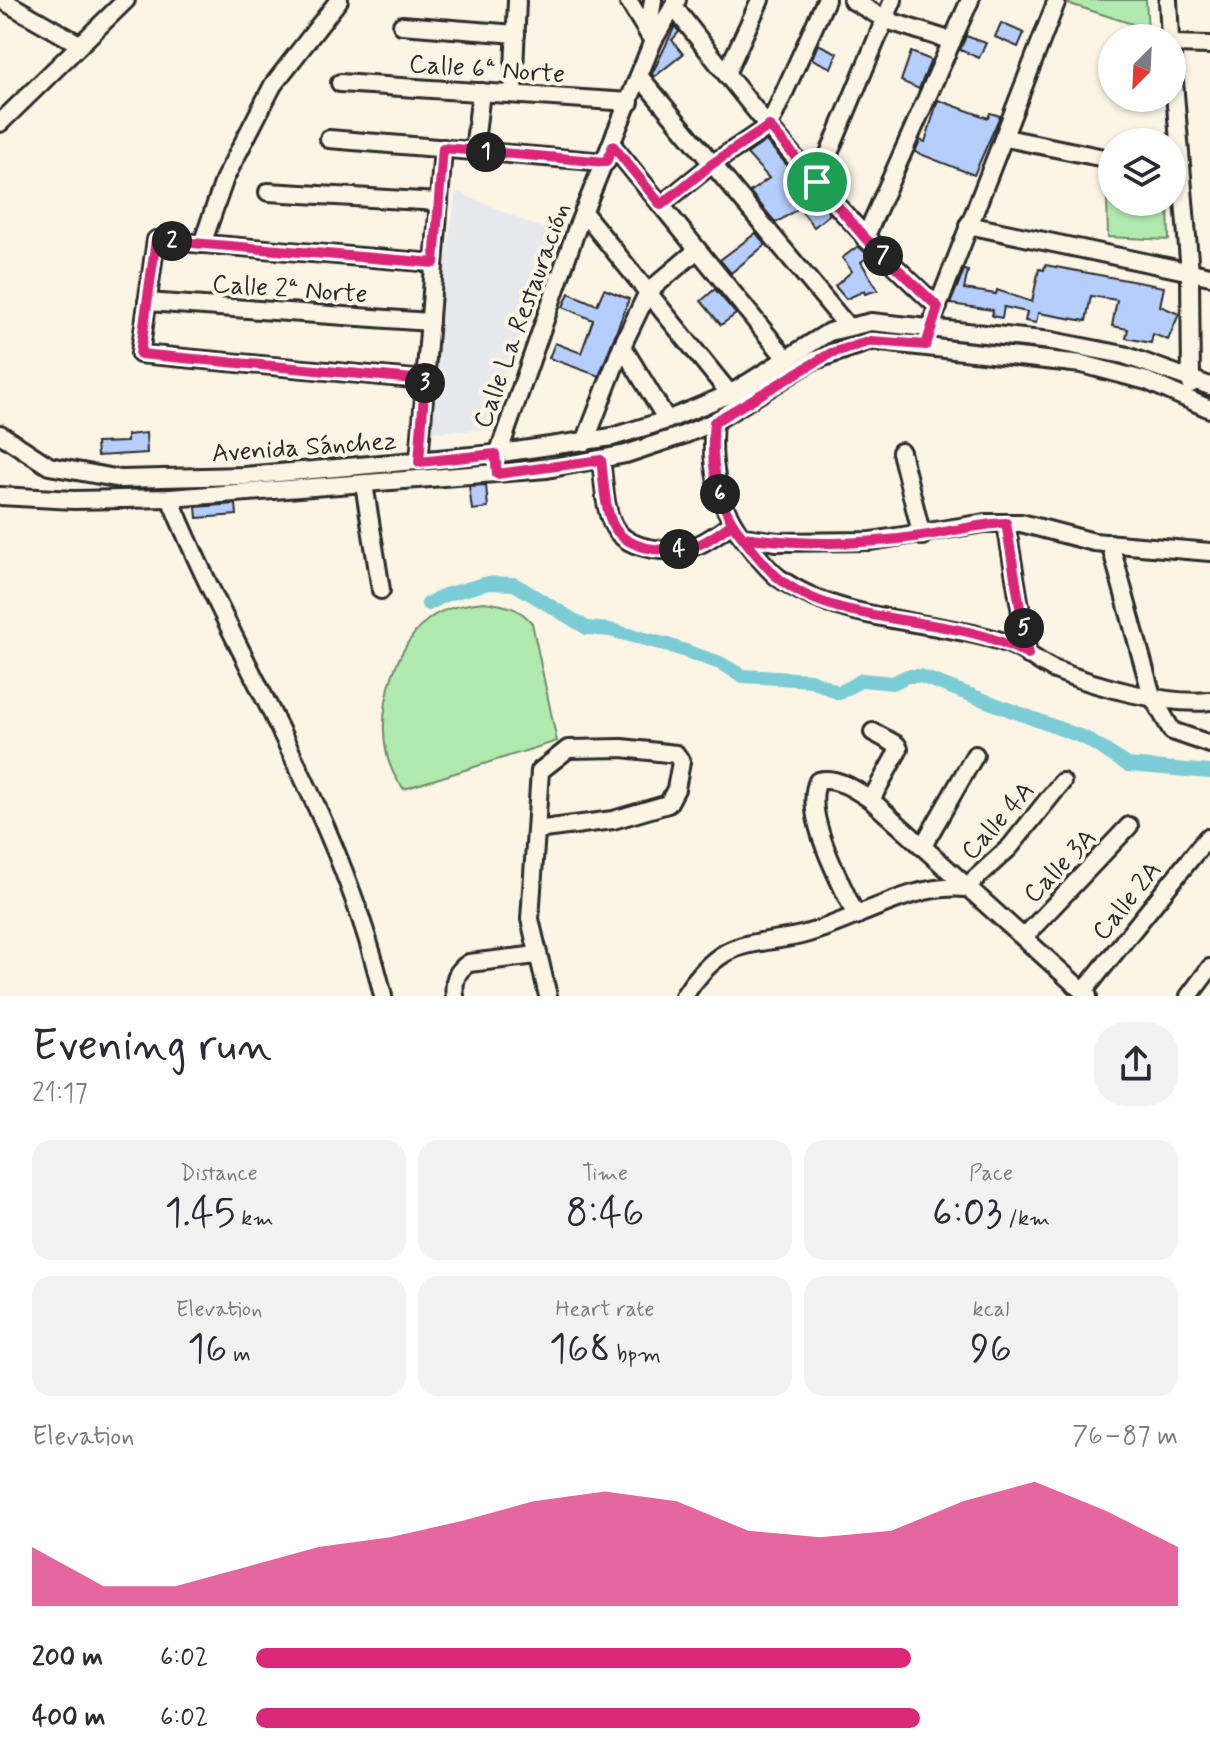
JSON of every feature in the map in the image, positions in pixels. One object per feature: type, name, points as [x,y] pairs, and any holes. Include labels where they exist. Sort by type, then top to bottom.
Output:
[{"type":"street","points":[[2,0],[79,44]]},
{"type":"street","points":[[0,123],[126,0]]},
{"type":"street","points":[[202,244],[225,178],[273,85],[339,0]]},
{"type":"street","points":[[513,94],[517,0]]},
{"type":"street","points":[[628,0],[651,37]]},
{"type":"street","points":[[651,37],[653,0]]},
{"type":"street","points":[[726,74],[760,0]]},
{"type":"street","points":[[661,205],[712,164],[769,126],[826,0]]},
{"type":"street","points":[[852,0],[886,20],[952,41]]},
{"type":"street","points":[[817,182],[893,0]]},
{"type":"street","points":[[865,238],[970,0]]},
{"type":"street","points":[[926,345],[930,326],[968,225],[1006,138],[1057,0]]},
{"type":"street","points":[[1168,0],[1169,24]]},
{"type":"street","points":[[676,3],[726,74],[865,238],[938,307]]},
{"type":"street","name":"Calle La Restauración","points":[[497,474],[495,454],[583,212],[640,77],[651,37],[676,3]]},
{"type":"street","points":[[402,25],[516,34]]},
{"type":"street","points":[[1186,44],[1210,45]]},
{"type":"street","points":[[640,77],[848,327]]},
{"type":"street","name":"Calle 6ª Norte","points":[[340,83],[630,102]]},
{"type":"street","points":[[474,151],[481,92]]},
{"type":"street","points":[[1177,112],[1190,272],[1193,377],[1188,398]]},
{"type":"street","points":[[1006,138],[1098,157]]},
{"type":"street","points":[[329,139],[474,151],[609,154],[661,205],[785,357]]},
{"type":"street","points":[[419,462],[443,148]]},
{"type":"street","points":[[268,192],[439,202]]},
{"type":"street","points":[[583,212],[730,394]]},
{"type":"street","points":[[968,225],[1210,276]]},
{"type":"street","points":[[425,380],[140,354],[156,240],[434,263]]},
{"type":"street","points":[[585,442],[622,346],[648,292],[696,251]]},
{"type":"street","name":"Calle 2ª Norte","points":[[147,302],[430,322]]},
{"type":"street","name":"Avenida Sánchez","points":[[0,434],[49,466],[121,479],[244,476],[495,454],[585,442],[667,420],[730,394],[829,332],[871,322],[930,326],[1095,349],[1193,377],[1210,386]]},
{"type":"street","name":"Avenida Sánchez","points":[[0,496],[74,500],[170,498],[497,474],[601,460],[649,448],[714,422],[831,353],[871,341],[1082,364],[1126,374],[1210,409]]},
{"type":"street","points":[[622,346],[667,420]]},
{"type":"street","points":[[714,422],[712,446],[717,485],[732,524],[778,577],[819,600],[985,636],[1012,645],[1054,669],[1152,696],[1210,701]]},
{"type":"street","points":[[901,452],[922,536]]},
{"type":"street","points":[[601,460],[612,523],[620,535],[635,544],[666,550],[687,548],[732,524]]},
{"type":"street","points":[[364,484],[381,590]]},
{"type":"street","points":[[170,498],[202,576],[251,670],[330,839],[367,940],[383,996]]},
{"type":"street","points":[[743,537],[823,543],[922,536],[985,523],[1021,523],[1060,536],[1210,552]]},
{"type":"street","points":[[1006,523],[1028,655]]},
{"type":"street","points":[[1110,543],[1152,696],[1172,731],[1210,744]]},
{"type":"street","points":[[871,800],[899,749],[873,732]]},
{"type":"street","points":[[536,830],[613,820],[668,804],[676,789],[681,762],[676,754],[652,750],[568,749],[540,771],[529,890],[530,919],[548,996]]},
{"type":"street","points":[[924,844],[975,755]]},
{"type":"street","points":[[856,916],[819,831],[813,791],[818,781],[824,779],[853,789],[871,800],[924,844],[965,888],[1086,994]]},
{"type":"street","name":"Calle 4A","points":[[965,888],[1010,847],[1062,782]]},
{"type":"street","name":"Calle 3A","points":[[1024,937],[1129,826]]},
{"type":"street","name":"Calle 2A","points":[[1086,994],[1207,838]]},
{"type":"street","points":[[684,996],[711,964],[729,951],[807,933],[919,893],[948,887],[965,888]]},
{"type":"street","points":[[455,996],[457,977],[469,963],[537,955]]},
{"type":"street","points":[[1189,996],[1210,968]]},
{"type":"shaded area","points":[[456,191],[557,235],[484,430],[422,432]]},
{"type":"green space","points":[[1068,0],[1146,0],[1148,24],[1132,24],[1067,3]]},
{"type":"green space","points":[[1107,216],[1168,216],[1169,240],[1108,237]]},
{"type":"green space","points":[[484,602],[511,608],[532,623],[557,741],[404,789],[392,771],[386,749],[386,700],[392,676],[415,633],[430,618],[442,611]]},
{"type":"building","points":[[1001,23],[1024,33],[1018,47],[995,37]]},
{"type":"building","points":[[675,26],[679,32],[672,40],[683,54],[654,77],[652,74]]},
{"type":"building","points":[[966,36],[986,43],[979,58],[960,50]]},
{"type":"building","points":[[818,44],[837,53],[831,68],[812,59]]},
{"type":"building","points":[[911,52],[931,60],[919,89],[901,81]]},
{"type":"building","points":[[938,100],[988,118],[990,113],[1000,116],[974,175],[915,152],[920,140],[925,142]]},
{"type":"building","points":[[766,141],[830,214],[814,227],[799,208],[776,223],[750,192],[769,178],[747,154]]},
{"type":"building","points":[[756,233],[765,245],[731,273],[720,260]]},
{"type":"building","points":[[858,246],[869,256],[861,262],[878,290],[865,294],[864,291],[846,299],[835,286],[852,271],[842,258]]},
{"type":"building","points":[[1045,265],[1164,287],[1160,306],[1179,314],[1168,340],[1153,334],[1151,343],[1126,338],[1128,329],[1112,326],[1117,300],[1091,296],[1086,321],[1038,313],[1036,323],[1025,321],[1027,312],[1004,307],[1002,318],[992,316],[993,310],[950,304],[964,270],[968,271],[964,289],[996,294],[997,290],[1032,302],[1039,269],[1044,270]]},
{"type":"building","points":[[604,289],[629,299],[599,376],[549,358],[555,343],[581,353],[593,320],[563,307],[569,293],[597,305]]},
{"type":"building","points":[[715,289],[736,314],[721,325],[701,301]]},
{"type":"building","points":[[146,433],[147,453],[97,456],[96,443],[127,442],[127,435]]},
{"type":"building","points":[[486,485],[488,508],[472,510],[469,486]]},
{"type":"building","points":[[236,504],[237,515],[197,518],[196,507]]},
{"type":"waterway","points":[[428,604],[445,595],[488,583],[514,584],[587,628],[610,630],[668,645],[720,663],[743,676],[811,680],[839,693],[862,680],[893,683],[907,676],[920,676],[1085,738],[1128,765],[1210,772]]},
{"type":"route","points":[[817,182],[769,126],[712,164],[661,205],[613,146],[606,162],[443,148],[434,263],[156,240],[140,354],[156,358],[425,380],[419,462],[495,454],[497,474],[601,460],[612,523],[620,535],[635,544],[666,550],[687,548],[701,544],[732,524],[758,556],[778,577],[819,600],[903,621],[985,636],[1012,645],[1028,655],[1006,523],[985,523],[922,536],[823,543],[777,542],[743,537],[732,524],[717,485],[712,446],[714,422],[812,361],[855,344],[871,341],[926,345],[938,307],[892,266],[817,182]]}]
